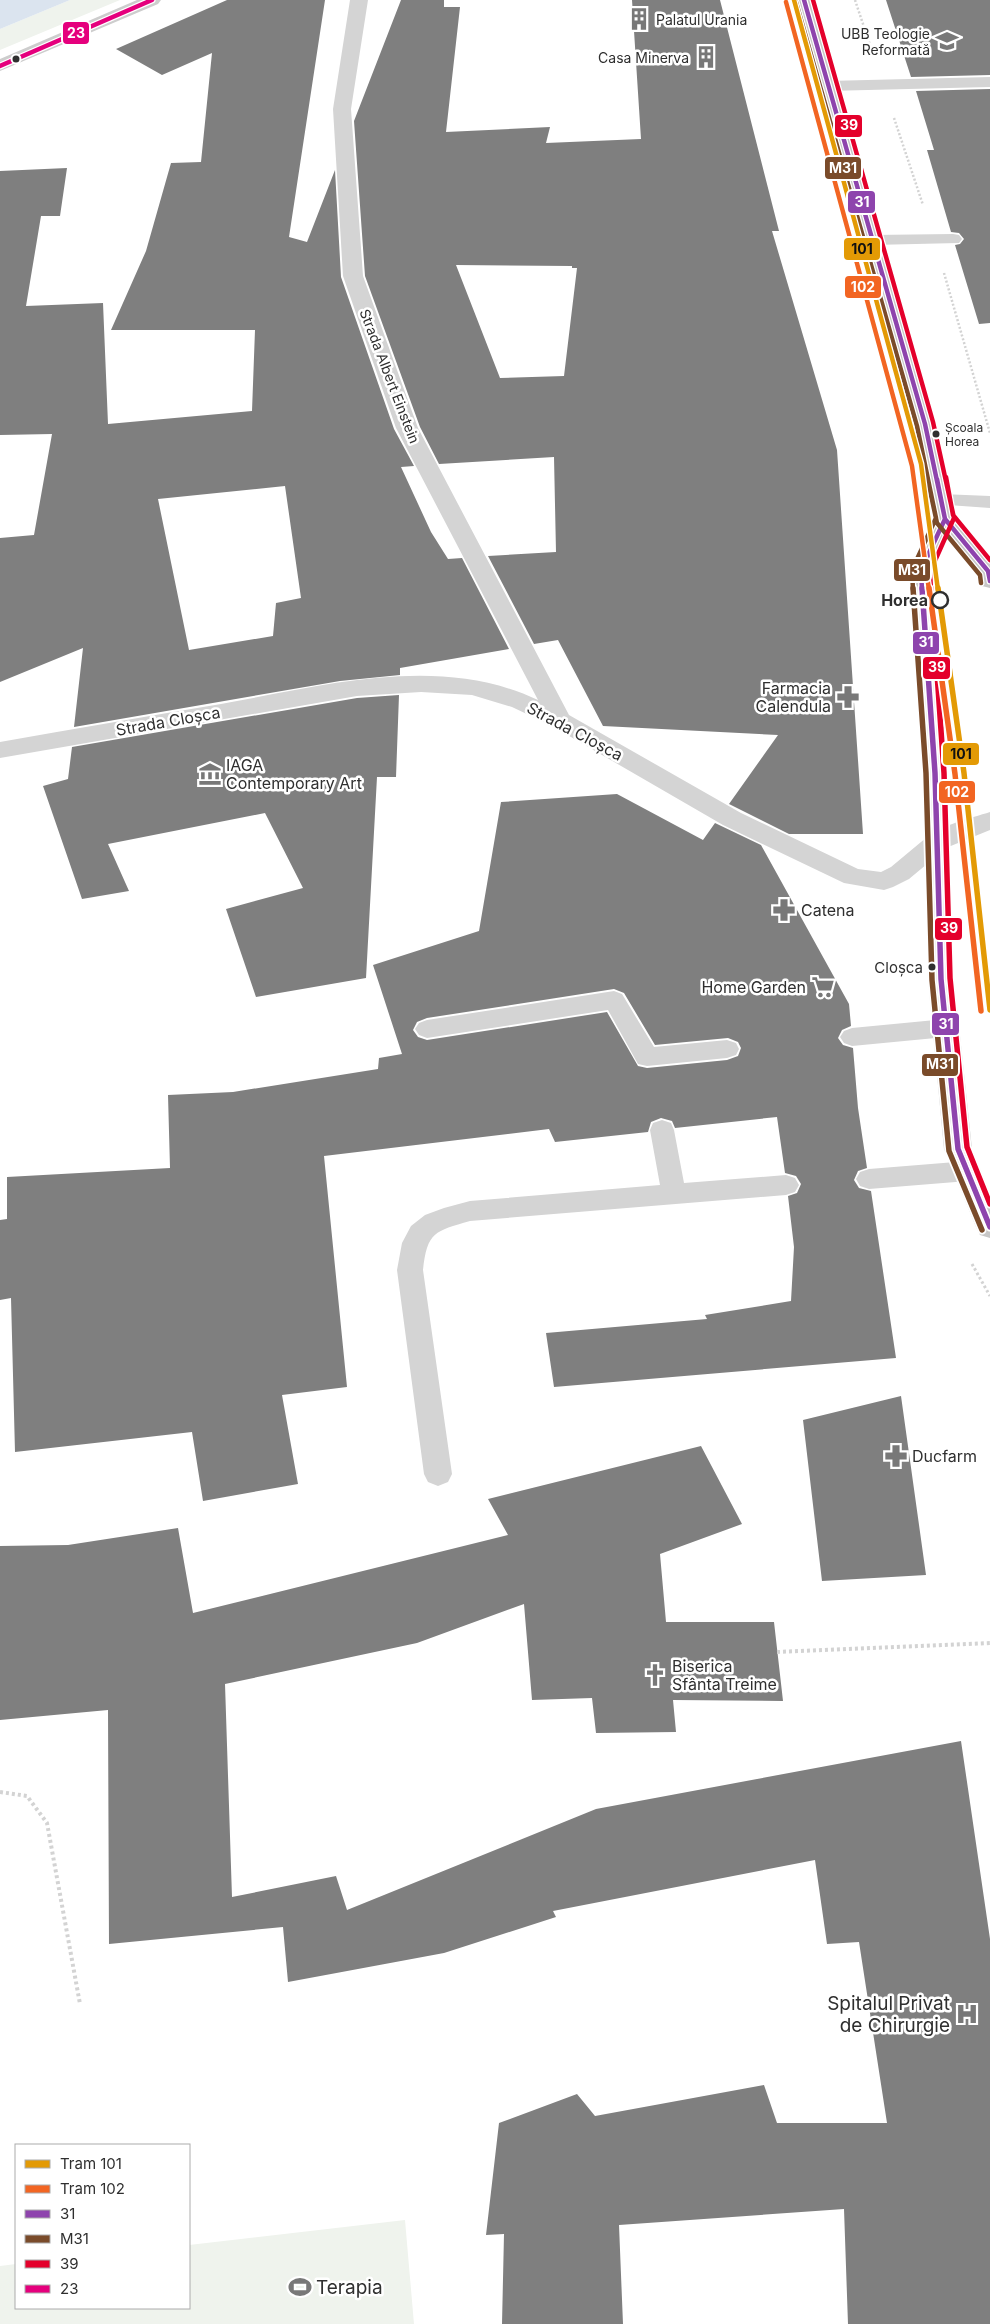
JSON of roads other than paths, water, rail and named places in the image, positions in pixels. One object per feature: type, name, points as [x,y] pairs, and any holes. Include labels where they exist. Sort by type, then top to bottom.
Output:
[{"type":"main road","points":[[0,66],[152,0]]},
{"type":"main road","points":[[804,0],[925,424],[943,510],[988,571],[990,581]]},
{"type":"main road","points":[[943,510],[921,570],[935,765],[941,979],[958,1149],[990,1227]]},
{"type":"street","name":"Strada Albert Einstein","points":[[359,0],[342,109],[353,276],[407,428],[560,720]]},
{"type":"street","points":[[827,86],[990,82]]},
{"type":"street","name":"Strada Cloșca","points":[[0,750],[357,688],[421,684],[472,688],[520,701],[560,720],[732,819],[852,877],[884,881],[900,872],[936,842],[964,829],[990,821]]},
{"type":"lane","points":[[872,240],[953,239]]},
{"type":"lane","points":[[943,510],[990,502]]},
{"type":"lane","points":[[427,1029],[614,1000],[649,1067],[727,1049]]},
{"type":"lane","points":[[852,1037],[946,1028]]},
{"type":"lane","points":[[662,1130],[674,1195]]},
{"type":"lane","points":[[869,1179],[968,1171]]},
{"type":"lane","points":[[438,1474],[410,1270],[411,1248],[420,1230],[441,1219],[470,1211],[786,1186]]},
{"type":"tram line","name":"101","points":[[794,0],[921,464],[964,773],[990,1010]]},
{"type":"tram line","name":"102","points":[[786,2],[912,466],[955,774],[981,1011]]},
{"type":"place","name":"Palatul Urania","points":[[639,19]]},
{"type":"place","name":"UBB Teologie Reformată","points":[[947,41]]},
{"type":"place","name":"Casa Minerva","points":[[706,57]]},
{"type":"place","name":"Școala Horea","points":[[936,434]]},
{"type":"place","name":"Horea","points":[[940,600]]},
{"type":"place","name":"Farmacia Calendula","points":[[848,697]]},
{"type":"place","name":"IAGA Contemporary Art","points":[[210,774]]},
{"type":"place","name":"Catena","points":[[784,910]]},
{"type":"place","name":"Cloșca","points":[[932,967]]},
{"type":"place","name":"Home Garden","points":[[823,987]]},
{"type":"place","name":"Ducfarm","points":[[896,1456]]},
{"type":"place","name":"Biserica Sfânta Treime","points":[[655,1675]]},
{"type":"place","name":"Spitalul Privat de Chirurgie","points":[[967,2014]]},
{"type":"place","name":"Terapia","points":[[300,2287]]}]
